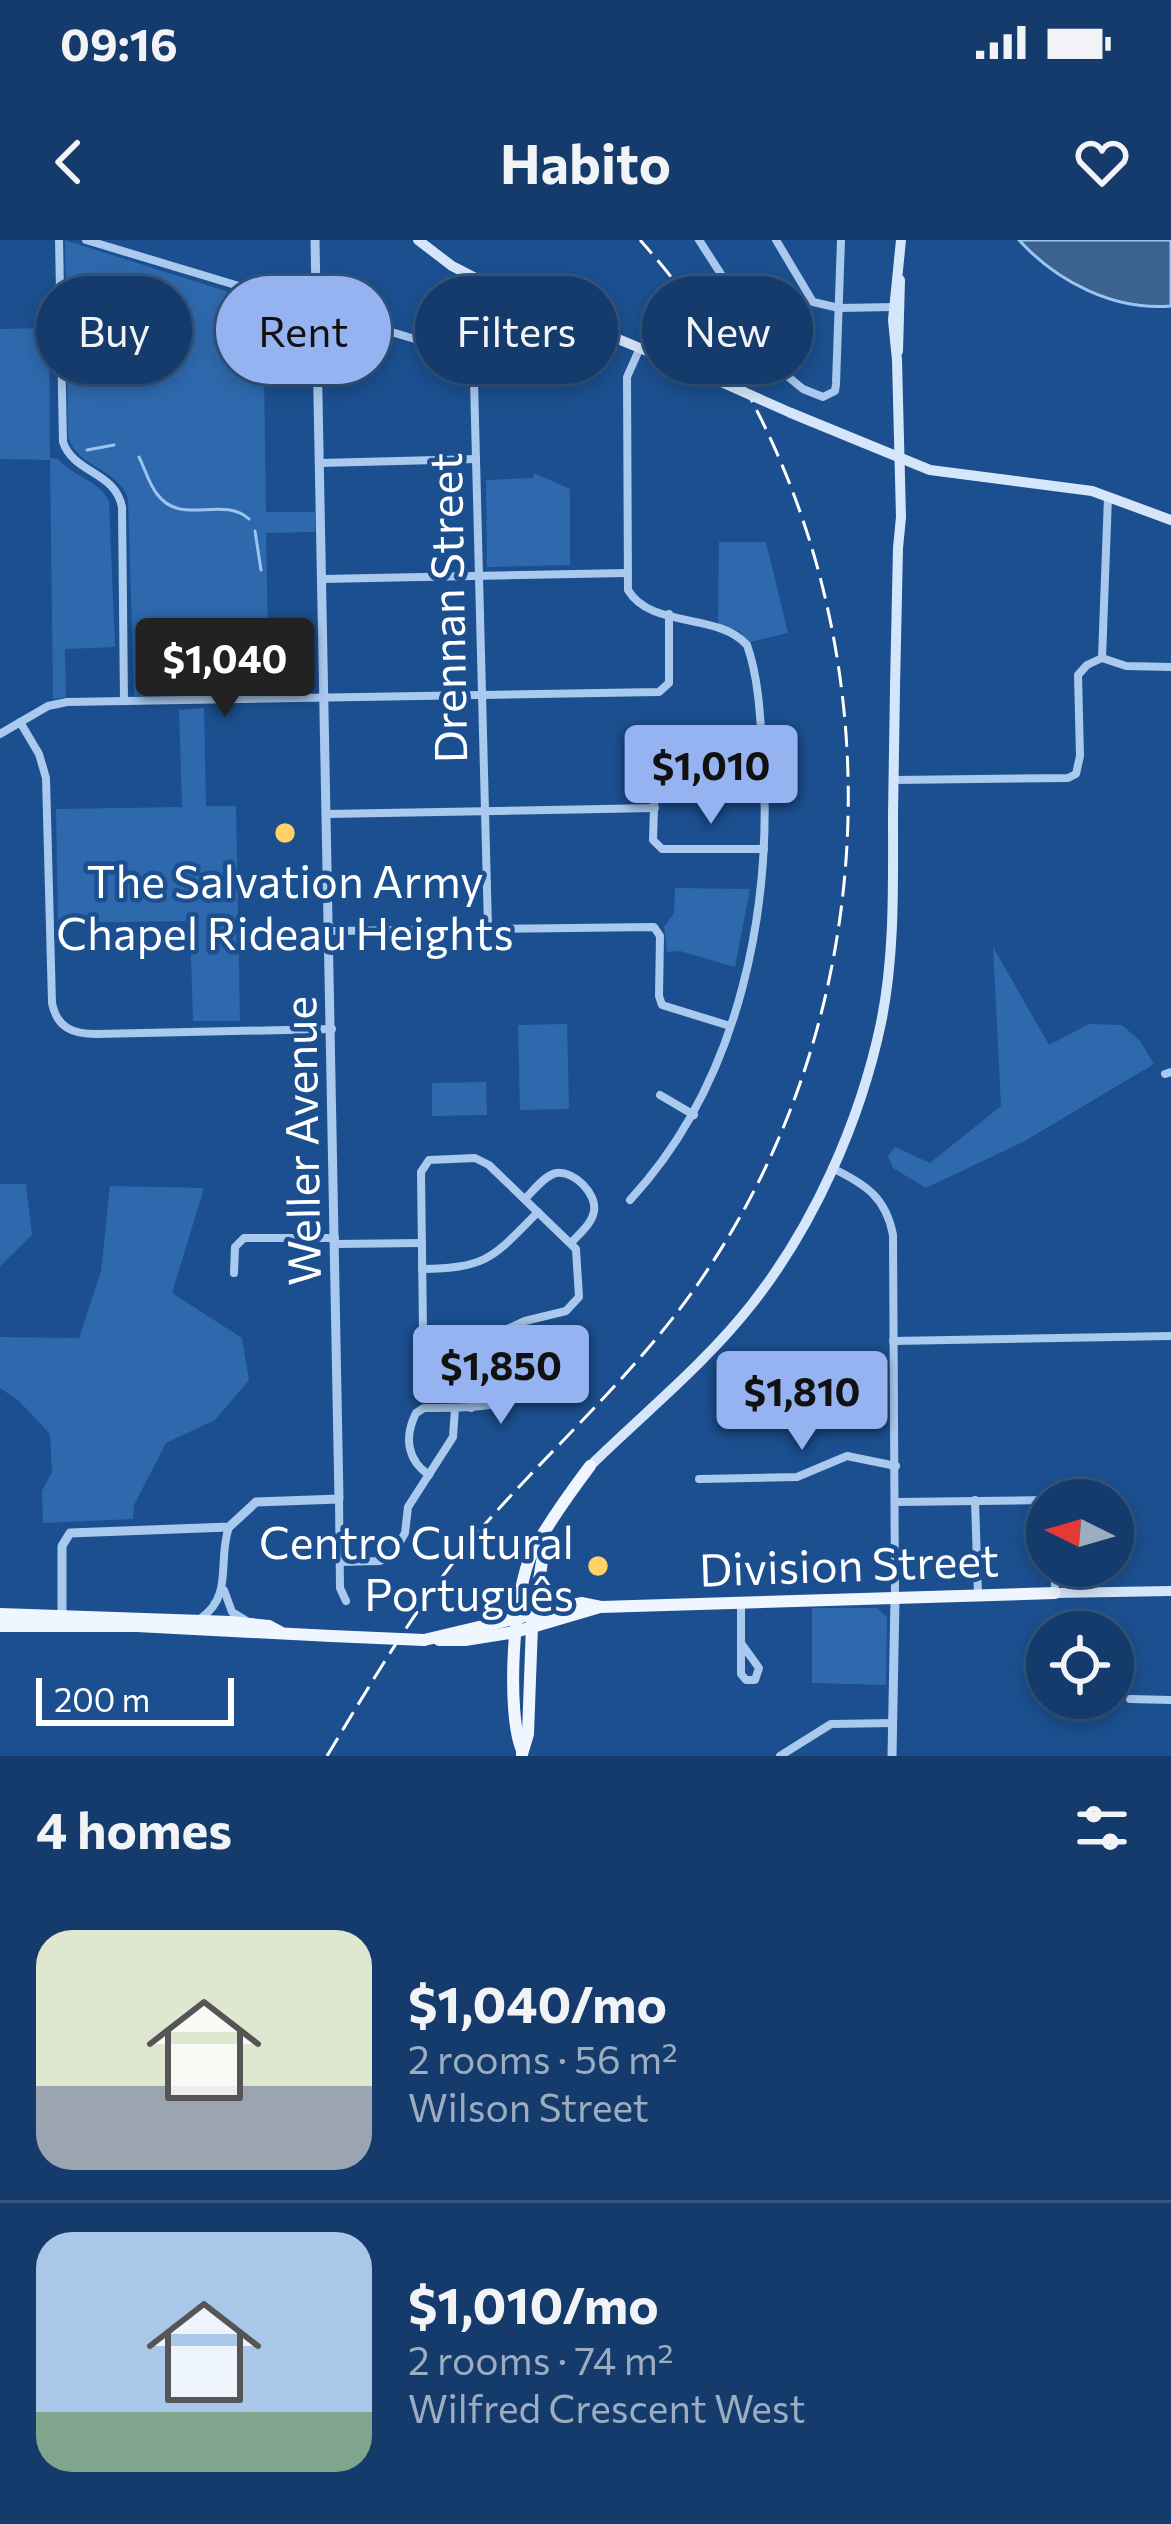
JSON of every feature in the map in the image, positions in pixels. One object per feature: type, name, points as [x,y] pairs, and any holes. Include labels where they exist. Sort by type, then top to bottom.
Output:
[{"type":"main road","points":[[418,240],[472,276]]},
{"type":"main road","points":[[522,1753],[515,1733],[516,1624],[532,1553],[590,1466],[708,1354],[752,1304],[795,1240],[832,1167],[868,1075],[886,996],[892,928],[901,240]]},
{"type":"main road","points":[[618,341],[898,460],[930,470],[1108,495],[1171,520]]},
{"type":"main road","points":[[898,492],[912,473],[930,470]]},
{"type":"main road","points":[[522,1753],[528,1734],[533,1618],[546,1535]]},
{"type":"main road","name":"Division Street","points":[[0,1626],[62,1620],[197,1620],[258,1625],[281,1633],[466,1640],[580,1603],[601,1607],[1171,1591]]},
{"type":"main road","name":"Division Street","points":[[0,1614],[268,1636],[281,1633]]},
{"type":"street","points":[[59,240],[63,442],[73,460],[113,485],[122,507],[124,700]]},
{"type":"street","points":[[86,240],[216,280]]},
{"type":"street","name":"Weller Avenue","points":[[315,240],[316,276]]},
{"type":"street","points":[[699,240],[786,375],[823,397],[835,391],[841,240]]},
{"type":"street","points":[[776,240],[813,302],[839,308],[897,307]]},
{"type":"street","points":[[630,1200],[661,1166],[694,1115],[730,1026],[756,928],[764,849],[760,714],[747,645],[731,632],[634,601],[628,590],[627,376],[639,350]]},
{"type":"street","name":"Weller Avenue","points":[[318,384],[339,1499]]},
{"type":"street","name":"Drennan Street","points":[[475,384],[488,928]]},
{"type":"street","points":[[320,463],[476,459]]},
{"type":"street","points":[[1102,658],[1108,495]]},
{"type":"street","points":[[322,579],[627,573]]},
{"type":"street","points":[[0,734],[58,703],[666,689],[668,614]]},
{"type":"street","points":[[894,780],[1067,778],[1076,774],[1080,756],[1078,675],[1087,665],[1102,658],[1126,667],[1171,667]]},
{"type":"street","points":[[20,722],[39,754],[46,778],[52,1003],[63,1026],[72,1032],[96,1034],[332,1029]]},
{"type":"street","points":[[764,770],[659,770],[653,840],[659,848],[764,849]]},
{"type":"street","points":[[327,814],[655,808]]},
{"type":"street","points":[[330,932],[654,927],[659,936],[662,1005],[730,1026]]},
{"type":"street","points":[[660,1095],[694,1115]]},
{"type":"street","points":[[429,1160],[483,1160],[538,1212],[579,1256],[581,1286],[573,1307],[470,1343],[436,1343],[424,1336],[421,1172],[429,1160]]},
{"type":"street","points":[[832,1167],[865,1184],[889,1213],[893,1234],[897,1502],[892,1756]]},
{"type":"street","points":[[525,1199],[554,1174],[574,1177],[590,1193],[595,1207],[590,1222],[571,1243]]},
{"type":"street","points":[[422,1269],[480,1263],[496,1254],[538,1212]]},
{"type":"street","points":[[234,1273],[236,1247],[244,1238],[422,1243]]},
{"type":"street","points":[[893,1341],[1171,1336]]},
{"type":"street","points":[[470,1343],[471,1408]]},
{"type":"street","points":[[429,1475],[412,1462],[410,1454],[411,1422],[416,1413],[424,1408],[495,1406],[532,1388],[549,1373],[552,1359]]},
{"type":"street","points":[[340,1562],[380,1561],[393,1554],[406,1528],[408,1507],[453,1437],[454,1408]]},
{"type":"street","points":[[699,1478],[797,1477],[847,1456],[896,1466]]},
{"type":"street","points":[[62,1620],[62,1546],[70,1533],[229,1527],[256,1502],[339,1499],[340,1588],[346,1601]]},
{"type":"street","points":[[975,1500],[978,1594]]},
{"type":"street","points":[[897,1502],[1026,1500]]},
{"type":"street","points":[[197,1620],[215,1607],[223,1587],[229,1527]]},
{"type":"street","points":[[223,1587],[232,1612],[258,1625]]},
{"type":"street","points":[[1054,1587],[1054,1593]]},
{"type":"street","points":[[740,1643],[741,1601]]},
{"type":"street","points":[[1134,1700],[1171,1700]]},
{"type":"street","points":[[780,1756],[831,1724],[893,1724]]},
{"type":"shaded area","points":[[65,240],[178,276],[66,276]]},
{"type":"shaded area","points":[[1019,240],[1171,240],[1171,306],[1129,304],[1088,291],[1051,269]]},
{"type":"shaded area","points":[[192,280],[216,288],[216,384],[264,384],[266,512],[315,512],[315,532],[266,533],[269,693],[261,693],[259,648],[180,650],[180,695],[134,696],[128,498],[115,480],[80,455],[68,437],[67,384],[192,384]]},
{"type":"shaded area","points":[[36,328],[36,384],[49,384],[50,458],[92,483],[109,501],[115,647],[65,649],[66,697],[53,699],[50,460],[0,459],[0,329]]},
{"type":"shaded area","points":[[534,473],[570,489],[570,565],[487,567],[486,480],[533,478]]},
{"type":"shaded area","points":[[719,542],[766,542],[788,633],[750,642],[739,631],[718,624]]},
{"type":"shaded area","points":[[204,708],[206,806],[236,806],[240,1021],[193,1021],[190,921],[58,923],[56,809],[182,807],[179,710]]},
{"type":"shaded area","points":[[675,888],[750,889],[735,967],[680,951],[667,952],[664,927],[674,913]]},
{"type":"shaded area","points":[[993,947],[1049,1045],[1089,1024],[1122,1025],[1140,1041],[1154,1064],[1023,1142],[926,1188],[893,1168],[888,1156],[895,1147],[930,1163],[1001,1106]]},
{"type":"shaded area","points":[[567,1024],[569,1109],[520,1110],[518,1025]]},
{"type":"shaded area","points":[[486,1082],[487,1115],[432,1116],[432,1083]]},
{"type":"shaded area","points":[[0,1184],[26,1184],[32,1235],[0,1266]]},
{"type":"shaded area","points":[[110,1186],[204,1188],[172,1293],[242,1338],[249,1380],[215,1420],[166,1443],[134,1505],[133,1519],[43,1523],[42,1491],[52,1472],[50,1434],[0,1388],[0,1337],[79,1338],[101,1271]]},
{"type":"shaded area","points":[[812,1608],[877,1608],[887,1617],[886,1685],[812,1683]]},
{"type":"waterway","points":[[87,450],[114,445]]},
{"type":"waterway","points":[[139,457],[154,490],[167,504],[238,512],[249,519]]},
{"type":"waterway","points":[[255,531],[261,570]]},
{"type":"railway","points":[[327,1756],[398,1640],[457,1558],[649,1347],[700,1281],[770,1158],[818,1026],[843,889],[847,750],[828,612],[788,479],[725,354],[640,240]]},
{"type":"place","name":"The Salvation Army Chapel Rideau Heights","points":[[285,833]]},
{"type":"place","name":"Centro Cultural Português","points":[[598,1566]]}]
